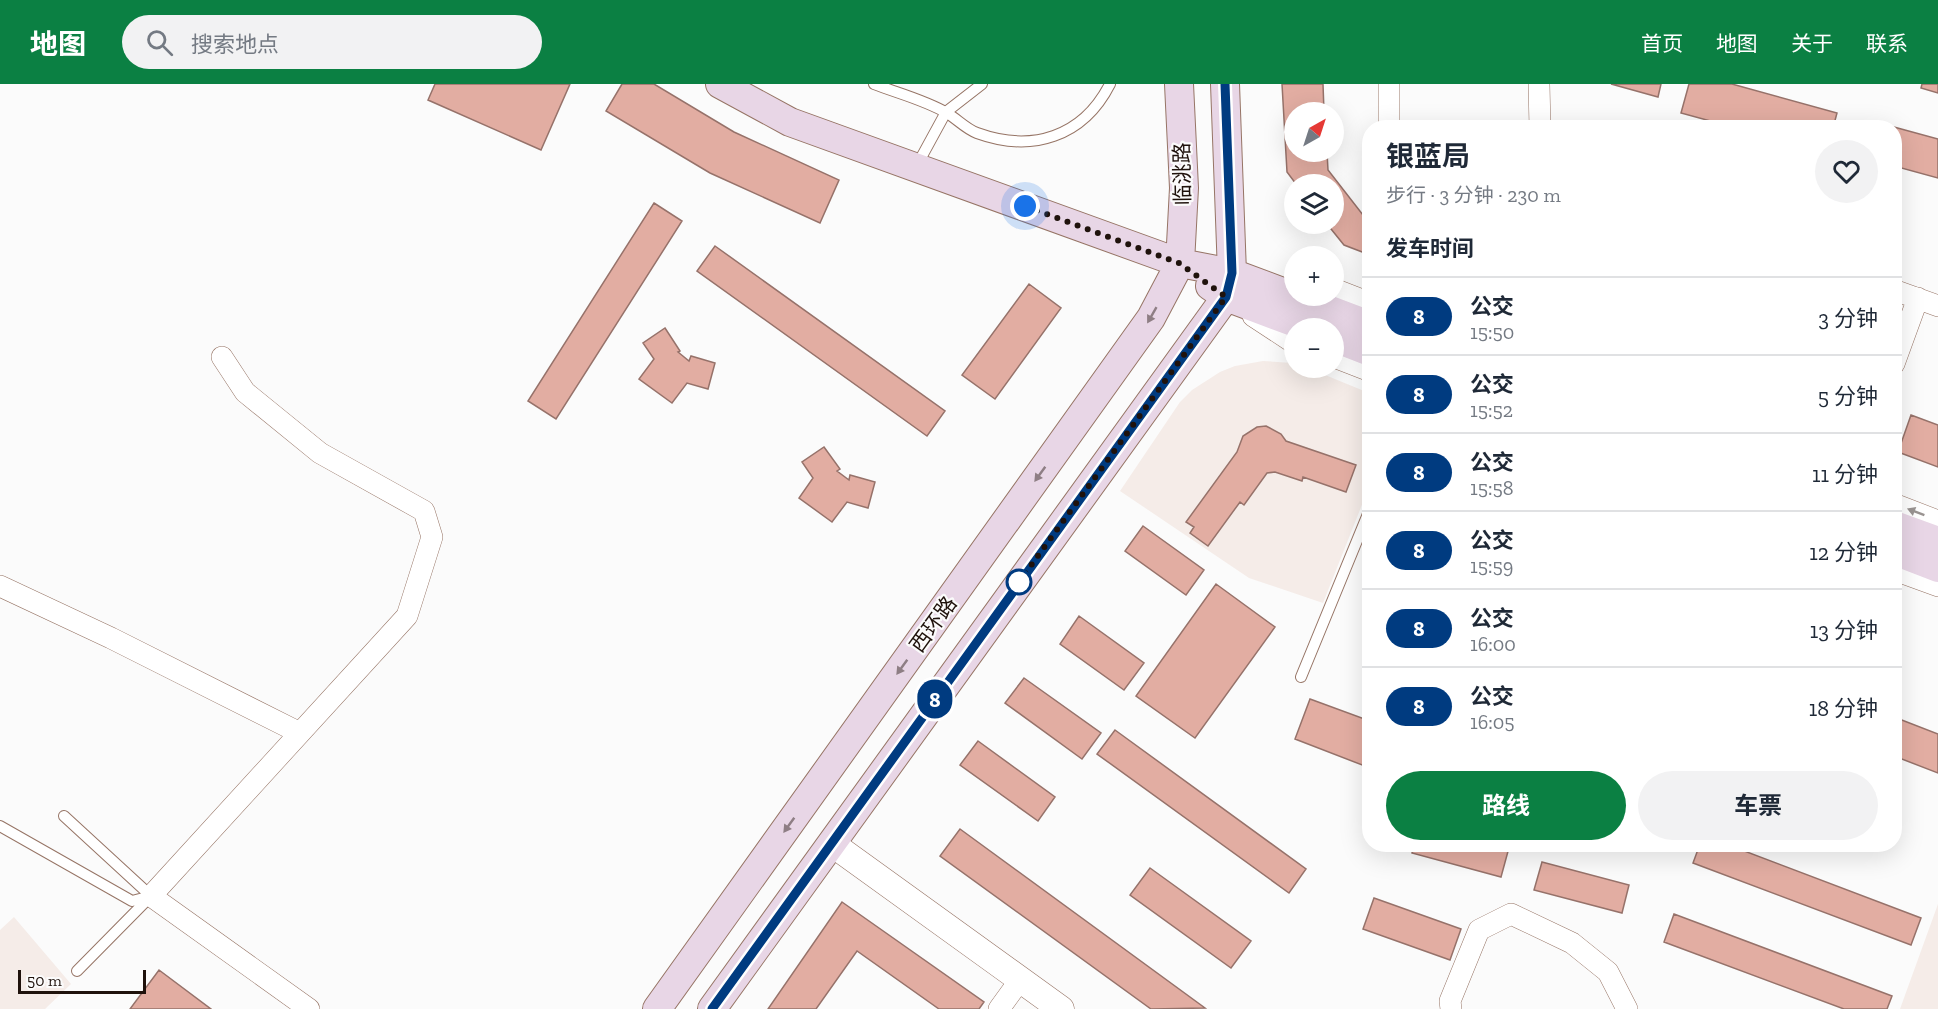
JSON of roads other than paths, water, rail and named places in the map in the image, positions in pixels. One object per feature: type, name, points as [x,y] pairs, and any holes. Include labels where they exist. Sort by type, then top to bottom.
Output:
[{"type":"main road","points":[[720,84],[790,122],[1179,263],[1229,285],[1290,318]]},
{"type":"main road","name":"临洮路","points":[[1179,84],[1184,188],[1179,263]]},
{"type":"main road","points":[[712,1009],[1229,285],[1225,84]]},
{"type":"main road","name":"西环路","points":[[657,1009],[1151,318],[1179,263]]},
{"type":"main road","points":[[1229,285],[1362,323]]},
{"type":"main road","points":[[1344,342],[1362,348]]},
{"type":"main road","points":[[1902,528],[1938,541]]},
{"type":"main road","points":[[1902,554],[1938,568]]},
{"type":"street","points":[[1389,84],[1389,120]]},
{"type":"street","points":[[1539,84],[1540,120]]},
{"type":"street","points":[[1229,285],[1284,281]]},
{"type":"street","points":[[1229,285],[1284,334]]},
{"type":"street","points":[[1344,293],[1362,300]]},
{"type":"street","points":[[1902,293],[1938,306]]},
{"type":"street","points":[[1902,342],[1918,298]]},
{"type":"street","points":[[222,357],[245,392],[320,453],[424,511],[432,537],[407,616],[151,897],[309,1009]]},
{"type":"street","points":[[1344,361],[1362,368]]},
{"type":"street","points":[[1902,507],[1938,520]]},
{"type":"street","points":[[1902,573],[1938,586]]},
{"type":"street","points":[[0,586],[111,638],[300,734]]},
{"type":"street","points":[[831,843],[1061,1009]]},
{"type":"street","points":[[1450,1009],[1450,1002],[1479,930],[1511,914],[1572,943],[1608,972],[1627,1009]]},
{"type":"street","points":[[999,1009],[1020,980]]},
{"type":"lane","points":[[874,84],[946,112],[975,133],[1008,142],[1043,140],[1075,126],[1100,102],[1110,84]]},
{"type":"lane","points":[[916,167],[946,112],[982,84]]},
{"type":"lane","points":[[1301,677],[1362,528]]},
{"type":"lane","points":[[64,816],[151,897]]},
{"type":"lane","points":[[0,826],[132,901],[151,897]]},
{"type":"lane","points":[[77,971],[151,897]]}]
